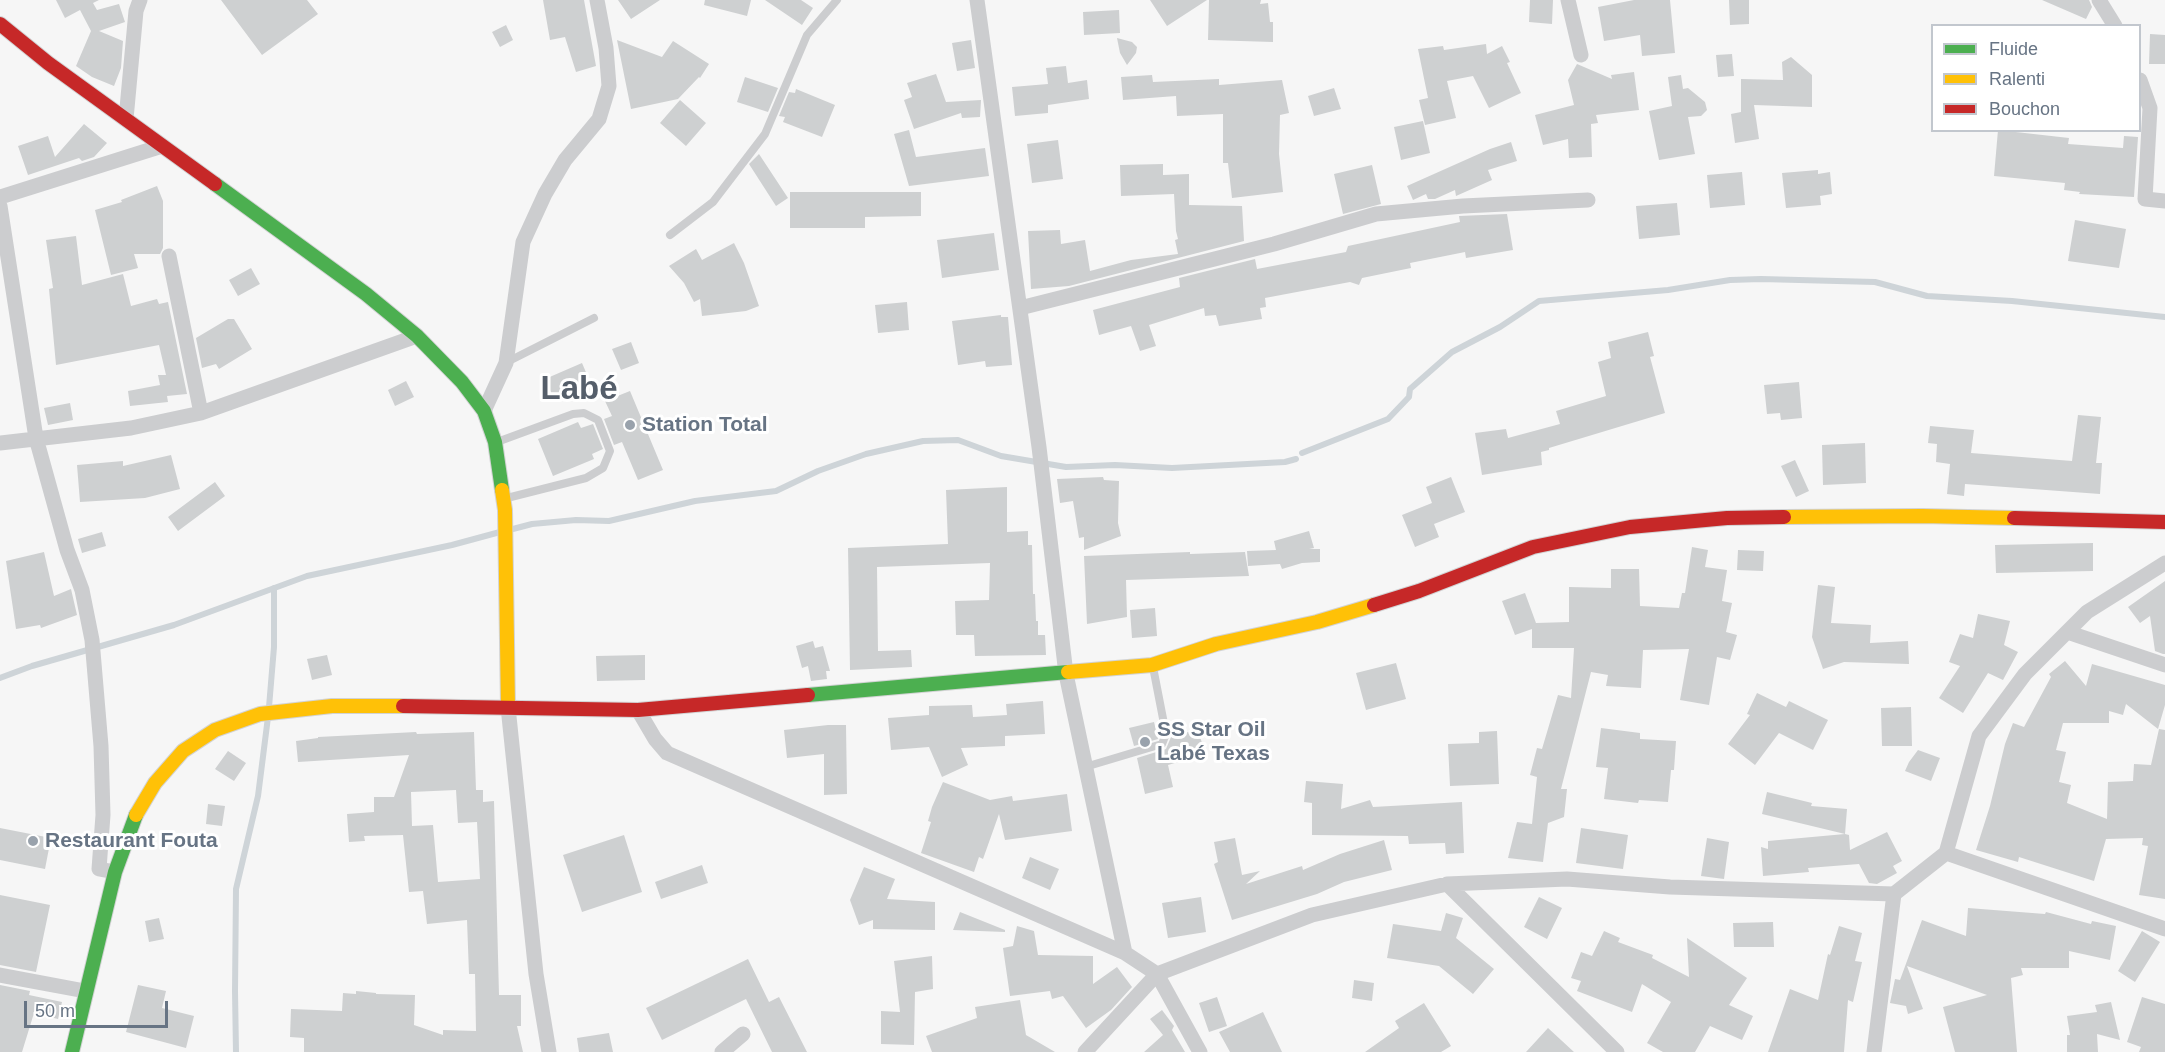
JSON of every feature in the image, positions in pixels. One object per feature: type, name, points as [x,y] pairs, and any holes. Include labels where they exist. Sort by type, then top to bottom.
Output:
[{"type":"main road","points":[[0,24],[48,63],[366,294],[417,336],[462,382],[484,411],[495,442],[504,505],[508,707]]},
{"type":"main road","points":[[72,1052],[114,872],[133,821],[155,783],[183,751],[215,730],[260,714],[332,706],[638,710],[1152,665],[1216,644],[1317,622],[1419,591],[1533,547],[1629,527],[1727,518],[1922,516],[2165,522]]},
{"type":"street","points":[[126,119],[136,11],[140,0]]},
{"type":"street","points":[[484,411],[506,363],[524,242],[545,194],[565,160],[599,119],[609,86],[606,48],[597,0]]},
{"type":"street","points":[[978,0],[1043,474],[1066,674],[1125,953]]},
{"type":"street","points":[[1568,0],[1581,55]]},
{"type":"street","points":[[2099,0],[2114,24]]},
{"type":"street","points":[[2141,85],[2150,108],[2145,199],[2165,201]]},
{"type":"street","points":[[0,197],[162,146]]},
{"type":"street","points":[[1020,308],[1274,244],[1376,214],[1463,206],[1588,200]]},
{"type":"street","points":[[0,206],[36,438],[67,550],[82,590],[92,640],[101,746],[103,814],[99,869],[114,872]]},
{"type":"street","points":[[168,256],[201,412]]},
{"type":"street","points":[[0,443],[131,428],[201,412],[417,336]]},
{"type":"street","points":[[1085,1052],[1157,974],[1312,915],[1447,884],[1567,879],[1670,887],[1894,894],[1946,853],[1979,736],[2025,674],[2087,612],[2165,562]]},
{"type":"street","points":[[2067,632],[2165,665]]},
{"type":"street","points":[[508,707],[536,974],[549,1052]]},
{"type":"street","points":[[638,710],[655,739],[667,753],[1125,953],[1157,974],[1200,1052]]},
{"type":"street","points":[[1946,853],[2165,929]]},
{"type":"street","points":[[1447,884],[1609,1049]]},
{"type":"street","points":[[1874,1052],[1894,894]]},
{"type":"street","points":[[0,975],[85,991]]},
{"type":"street","points":[[722,1052],[742,1034]]},
{"type":"lane","points":[[670,235],[713,202],[765,134],[807,35],[837,0]]},
{"type":"lane","points":[[506,363],[594,318]]},
{"type":"lane","points":[[495,442],[573,414],[584,413],[598,420],[610,451],[603,468],[586,478],[504,505]]},
{"type":"lane","points":[[1085,766],[1162,744],[1166,734],[1152,665]]},
{"type":"building","points":[[56,0],[99,0],[93,3],[97,10],[119,4],[125,22],[99,31],[123,41],[121,68],[114,86],[92,77],[76,66],[91,31],[80,10],[65,18]]},
{"type":"building","points":[[221,0],[307,0],[318,14],[262,55]]},
{"type":"building","points":[[543,0],[584,0],[596,66],[576,72],[565,37],[550,40]]},
{"type":"building","points":[[618,0],[660,0],[631,19]]},
{"type":"building","points":[[705,0],[751,0],[747,16],[704,5]]},
{"type":"building","points":[[765,0],[801,0],[813,8],[802,25]]},
{"type":"building","points":[[1150,0],[1207,0],[1167,26]]},
{"type":"building","points":[[1209,0],[1261,0],[1260,4],[1268,3],[1270,22],[1273,22],[1273,42],[1208,40]]},
{"type":"building","points":[[1530,0],[1553,0],[1552,24],[1529,22]]},
{"type":"building","points":[[1634,0],[1670,0],[1675,53],[1642,56],[1640,35],[1604,41],[1598,7]]},
{"type":"building","points":[[1729,0],[1749,0],[1749,24],[1730,25]]},
{"type":"building","points":[[2042,0],[2089,0],[2092,7],[2086,19]]},
{"type":"building","points":[[1119,10],[1120,33],[1084,35],[1083,12]]},
{"type":"building","points":[[506,25],[513,40],[500,47],[492,32]]},
{"type":"building","points":[[2150,34],[2165,35],[2165,64],[2149,64]]},
{"type":"building","points":[[1117,38],[1132,42],[1137,47],[1136,53],[1127,65],[1120,53]]},
{"type":"building","points":[[617,40],[662,57],[673,41],[709,64],[700,78],[678,99],[631,109]]},
{"type":"building","points":[[971,40],[975,68],[957,71],[952,43]]},
{"type":"building","points":[[1486,44],[1487,54],[1502,46],[1521,93],[1489,108],[1473,76],[1447,81],[1456,118],[1425,125],[1419,100],[1428,98],[1418,49],[1443,46],[1444,50]]},
{"type":"building","points":[[1732,54],[1734,76],[1718,77],[1716,55]]},
{"type":"building","points":[[1791,57],[1812,75],[1812,107],[1754,105],[1759,139],[1735,143],[1731,114],[1741,112],[1741,79],[1783,80],[1782,62]]},
{"type":"building","points":[[1577,64],[1612,79],[1611,75],[1634,72],[1639,110],[1596,115],[1598,123],[1591,124],[1592,157],[1569,158],[1568,139],[1543,145],[1535,115],[1574,105],[1568,80]]},
{"type":"building","points":[[1066,66],[1068,83],[1087,80],[1089,99],[1048,105],[1048,113],[1015,116],[1012,87],[1048,84],[1046,68]]},
{"type":"building","points":[[936,74],[946,102],[981,100],[980,117],[962,118],[961,113],[914,129],[904,100],[912,97],[907,83]]},
{"type":"building","points":[[1152,75],[1153,82],[1219,79],[1219,85],[1282,80],[1289,113],[1280,115],[1279,154],[1283,192],[1232,198],[1228,163],[1223,163],[1223,114],[1177,116],[1176,96],[1123,100],[1121,77]]},
{"type":"building","points":[[1681,75],[1683,89],[1688,88],[1705,102],[1707,110],[1701,116],[1688,117],[1695,154],[1659,160],[1649,111],[1672,106],[1668,77]]},
{"type":"building","points":[[745,77],[778,88],[768,112],[737,102]]},
{"type":"building","points":[[1334,88],[1341,109],[1314,116],[1308,96]]},
{"type":"building","points":[[796,89],[835,105],[822,137],[783,122],[785,117],[779,116],[789,92],[795,93]]},
{"type":"building","points":[[680,100],[706,123],[686,146],[660,123]]},
{"type":"building","points":[[1423,121],[1430,153],[1401,160],[1394,127]]},
{"type":"building","points":[[84,124],[107,143],[94,157],[82,161],[79,158],[28,175],[18,146],[48,136],[55,157]]},
{"type":"building","points":[[909,130],[916,157],[985,148],[989,176],[909,186],[894,134]]},
{"type":"building","points":[[1998,132],[2069,138],[2068,144],[2123,148],[2124,136],[2138,137],[2134,197],[2079,194],[2080,192],[2064,190],[2065,183],[1994,176]]},
{"type":"building","points":[[1058,140],[1063,179],[1032,183],[1027,144]]},
{"type":"building","points":[[1511,142],[1517,161],[1488,170],[1492,180],[1456,196],[1455,190],[1435,199],[1428,199],[1426,194],[1413,200],[1407,186]]},
{"type":"building","points":[[759,154],[788,198],[776,206],[749,164]]},
{"type":"building","points":[[1163,164],[1163,175],[1189,174],[1189,205],[1242,206],[1244,241],[1069,286],[1031,289],[1028,231],[1060,230],[1061,244],[1085,240],[1090,271],[1131,260],[1178,254],[1175,240],[1178,239],[1174,194],[1121,196],[1120,165]]},
{"type":"building","points":[[1372,165],[1381,204],[1343,214],[1334,174]]},
{"type":"building","points":[[1818,170],[1818,174],[1830,172],[1832,194],[1820,196],[1821,205],[1786,208],[1782,173]]},
{"type":"building","points":[[1742,172],[1745,205],[1710,208],[1707,175]]},
{"type":"building","points":[[157,186],[163,201],[163,248],[160,254],[134,254],[138,268],[111,275],[95,210],[122,202],[121,200]]},
{"type":"building","points":[[790,192],[921,192],[921,216],[865,217],[865,228],[790,228]]},
{"type":"building","points":[[1677,203],[1680,235],[1639,239],[1636,206]]},
{"type":"building","points":[[1507,214],[1513,250],[1466,258],[1465,252],[1410,263],[1411,268],[1362,278],[1359,285],[1350,282],[1265,298],[1266,307],[1260,308],[1262,319],[1219,326],[1216,315],[1205,316],[1204,308],[1149,325],[1156,346],[1140,351],[1131,326],[1099,335],[1093,310],[1180,287],[1179,278],[1255,259],[1257,269],[1346,252],[1348,246],[1460,222],[1459,216]]},
{"type":"building","points":[[2075,220],[2126,229],[2119,268],[2068,261]]},
{"type":"building","points":[[994,233],[999,270],[942,278],[937,240]]},
{"type":"building","points":[[76,236],[82,285],[123,274],[131,306],[157,299],[159,304],[168,302],[187,394],[167,396],[168,402],[130,406],[128,391],[160,385],[158,375],[166,375],[159,345],[56,365],[49,289],[53,288],[46,240]]},
{"type":"building","points":[[734,243],[744,263],[759,306],[746,311],[702,316],[700,299],[694,302],[684,283],[669,266],[696,249],[702,260]]},
{"type":"building","points":[[251,268],[260,284],[238,296],[229,280]]},
{"type":"building","points":[[907,302],[909,330],[878,333],[875,305]]},
{"type":"building","points":[[1001,315],[1001,317],[1008,317],[1012,365],[986,367],[985,361],[958,365],[952,321]]},
{"type":"building","points":[[228,319],[234,319],[252,349],[219,369],[216,364],[202,368],[196,338]]},
{"type":"building","points":[[1648,332],[1654,356],[1650,357],[1665,413],[1549,448],[1541,452],[1542,465],[1482,475],[1475,433],[1506,429],[1508,438],[1560,424],[1556,411],[1606,396],[1598,362],[1611,358],[1608,342]]},
{"type":"building","points":[[631,342],[639,363],[621,370],[612,349]]},
{"type":"building","points":[[582,363],[591,384],[554,399],[545,379]]},
{"type":"building","points":[[406,381],[414,397],[395,406],[388,390]]},
{"type":"building","points":[[1799,382],[1802,418],[1781,420],[1780,413],[1767,414],[1764,385]]},
{"type":"building","name":"Station Total","points":[[630,391],[663,470],[638,480],[622,442],[614,445],[604,419],[612,416],[605,401]]},
{"type":"building","points":[[70,403],[73,420],[48,425],[44,408]]},
{"type":"building","points":[[2078,415],[2101,417],[2096,463],[2102,463],[2100,494],[1965,484],[1964,496],[1947,494],[1950,464],[1936,462],[1937,444],[1928,443],[1930,426],[1974,430],[1971,453],[2072,461]]},
{"type":"building","points":[[578,422],[581,428],[593,424],[603,449],[592,454],[594,459],[553,476],[538,439]]},
{"type":"building","points":[[1865,443],[1866,483],[1823,485],[1822,445]]},
{"type":"building","points":[[171,455],[180,489],[145,498],[80,502],[77,465],[123,461],[123,466]]},
{"type":"building","points":[[1795,460],[1809,491],[1796,497],[1781,466]]},
{"type":"building","points":[[1103,477],[1104,480],[1119,481],[1118,523],[1121,536],[1084,550],[1084,537],[1079,538],[1073,501],[1060,503],[1057,479]]},
{"type":"building","points":[[1451,477],[1465,512],[1434,524],[1439,537],[1415,547],[1402,515],[1432,503],[1426,487]]},
{"type":"building","points":[[215,482],[225,496],[178,531],[168,517]]},
{"type":"building","points":[[1007,487],[1007,532],[1028,531],[1028,545],[1032,545],[1036,621],[1038,621],[1038,635],[1045,635],[1046,655],[975,656],[974,635],[956,635],[955,601],[989,600],[990,563],[877,567],[878,651],[911,650],[912,667],[850,670],[848,548],[948,544],[946,490]]},
{"type":"building","points":[[1309,531],[1314,548],[1309,549],[1320,549],[1320,562],[1302,563],[1282,569],[1280,564],[1248,566],[1247,551],[1276,550],[1274,541]]},
{"type":"building","points":[[102,532],[106,546],[82,553],[78,539]]},
{"type":"building","points":[[2093,543],[2093,571],[1996,573],[1995,545]]},
{"type":"building","points":[[1692,547],[1708,550],[1705,567],[1727,570],[1722,601],[1732,603],[1726,632],[1737,635],[1730,660],[1717,657],[1709,705],[1680,700],[1689,649],[1643,650],[1641,688],[1606,686],[1608,675],[1591,672],[1561,789],[1567,789],[1564,817],[1548,823],[1543,862],[1508,858],[1517,822],[1532,824],[1537,777],[1530,775],[1537,748],[1542,749],[1558,695],[1571,698],[1574,648],[1532,648],[1532,629],[1515,635],[1502,601],[1525,593],[1536,623],[1569,622],[1569,587],[1611,588],[1611,569],[1639,569],[1640,606],[1679,608],[1682,593],[1685,593]]},
{"type":"building","points":[[1738,550],[1764,551],[1763,571],[1737,570]]},
{"type":"building","points":[[44,552],[54,596],[71,589],[77,615],[41,628],[40,625],[16,629],[6,561]]},
{"type":"building","points":[[1190,552],[1190,554],[1245,552],[1249,576],[1126,580],[1127,617],[1087,624],[1084,556]]},
{"type":"building","points":[[2165,581],[2165,654],[2163,654],[2155,651],[2150,616],[2140,623],[2128,607]]},
{"type":"building","points":[[1818,585],[1835,587],[1831,623],[1871,625],[1870,643],[1908,641],[1909,664],[1844,662],[1823,669],[1812,637]]},
{"type":"building","points":[[1155,608],[1157,636],[1132,638],[1130,610]]},
{"type":"building","points":[[1978,614],[2010,621],[2004,645],[2018,652],[2003,680],[1988,673],[1963,713],[1939,698],[1960,666],[1949,662],[1960,634],[1973,638]]},
{"type":"building","points":[[813,641],[815,648],[823,646],[830,671],[826,671],[827,679],[811,681],[808,666],[802,668],[796,646]]},
{"type":"building","points":[[327,655],[332,675],[312,680],[307,659]]},
{"type":"building","points":[[645,655],[645,680],[597,681],[596,656]]},
{"type":"building","points":[[2065,661],[2086,686],[2092,664],[2165,685],[2165,705],[2158,729],[2126,704],[2123,715],[2109,711],[2109,723],[2063,723],[2056,750],[2066,752],[2059,782],[2071,785],[2067,803],[2107,819],[2108,782],[2133,781],[2134,764],[2151,765],[2159,729],[2165,730],[2165,899],[2139,895],[2148,846],[2142,845],[2143,838],[2106,839],[2094,881],[2019,857],[2018,862],[1976,850],[1990,806],[2005,744],[2013,723],[2024,727],[2051,677],[2049,674]]},
{"type":"building","points":[[1396,663],[1406,699],[1366,710],[1356,673]]},
{"type":"building","points":[[1757,693],[1786,707],[1789,701],[1828,720],[1813,750],[1779,733],[1755,765],[1728,744],[1750,715],[1747,714]]},
{"type":"building","points":[[1043,701],[1045,734],[1005,736],[1005,746],[961,748],[968,765],[942,777],[929,747],[891,750],[888,718],[929,715],[929,706],[972,705],[973,717],[1007,715],[1006,704]]},
{"type":"building","points":[[1911,707],[1912,746],[1882,746],[1881,708]]},
{"type":"building","points":[[1154,722],[1158,739],[1134,746],[1129,728]]},
{"type":"building","points":[[846,725],[847,794],[824,795],[824,754],[787,758],[784,730]]},
{"type":"building","points":[[1601,728],[1640,733],[1640,739],[1676,741],[1668,802],[1639,800],[1638,803],[1604,799],[1608,768],[1596,767]]},
{"type":"building","points":[[1198,729],[1205,754],[1168,765],[1173,787],[1145,794],[1137,758],[1166,749],[1171,737]]},
{"type":"building","points":[[1497,731],[1499,784],[1450,786],[1448,744],[1479,743],[1479,732]]},
{"type":"building","points":[[416,732],[417,734],[474,732],[476,790],[483,790],[483,802],[494,801],[499,995],[521,995],[521,1026],[517,1026],[523,1052],[304,1052],[304,1038],[290,1037],[291,1009],[342,1011],[343,993],[356,994],[356,991],[415,995],[414,1025],[443,1035],[443,1030],[476,1031],[475,974],[469,974],[467,920],[427,924],[423,891],[409,892],[403,835],[364,836],[365,841],[349,842],[347,814],[374,812],[374,797],[394,797],[409,755],[298,762],[296,741],[318,737]],"holes":[[[456,790],[458,823],[477,822],[480,879],[438,882],[433,825],[412,826],[411,792]]]},
{"type":"building","points":[[1918,750],[1940,758],[1931,781],[1905,771]]},
{"type":"building","points":[[228,751],[246,763],[234,781],[215,769]]},
{"type":"building","points":[[1306,781],[1343,784],[1341,809],[1370,800],[1373,807],[1462,802],[1464,853],[1446,854],[1445,843],[1409,844],[1408,836],[1312,835],[1312,803],[1304,802]]},
{"type":"building","points":[[943,782],[990,800],[1012,796],[1013,801],[1067,794],[1072,831],[1005,840],[999,814],[983,859],[979,857],[974,872],[921,853],[931,822],[928,821],[932,807]]},
{"type":"building","points":[[1767,792],[1812,803],[1811,806],[1847,809],[1845,834],[1762,814]]},
{"type":"building","points":[[208,804],[225,806],[222,826],[206,824]]},
{"type":"building","points":[[0,828],[51,838],[45,869],[0,860]]},
{"type":"building","points":[[1581,828],[1628,835],[1623,869],[1576,863]]},
{"type":"building","points":[[1887,832],[1902,861],[1893,866],[1897,873],[1877,884],[1869,883],[1859,864],[1808,868],[1809,872],[1763,876],[1761,847],[1768,849],[1768,841],[1845,834],[1849,835],[1850,850]]},
{"type":"building","points":[[624,835],[642,892],[582,912],[563,855]]},
{"type":"building","points":[[1235,838],[1242,875],[1260,871],[1246,884],[1302,866],[1303,870],[1340,854],[1384,840],[1392,870],[1344,882],[1317,894],[1232,920],[1214,864],[1218,862],[1214,842]]},
{"type":"building","points":[[1707,838],[1729,842],[1724,879],[1701,876]]},
{"type":"building","points":[[1030,857],[1059,869],[1050,890],[1022,878]]},
{"type":"building","points":[[702,865],[708,883],[661,899],[655,882]]},
{"type":"building","points":[[864,867],[895,879],[887,899],[935,902],[935,930],[873,929],[873,920],[859,925],[850,900]]},
{"type":"building","points":[[0,895],[50,905],[36,972],[0,965]]},
{"type":"building","points":[[1201,897],[1206,932],[1168,938],[1162,903]]},
{"type":"building","points":[[1539,897],[1562,908],[1547,939],[1524,927]]},
{"type":"building","points":[[1968,908],[2045,914],[2046,912],[2091,924],[2092,921],[2116,926],[2110,960],[2069,951],[2069,968],[2021,968],[2023,975],[2011,978],[2017,1052],[1955,1052],[1943,1007],[1987,995],[1907,966],[1923,1009],[1908,1014],[1906,1006],[1890,1003],[1895,979],[1900,980],[1922,920],[1966,936]]},
{"type":"building","points":[[960,912],[1005,930],[1005,932],[953,930]]},
{"type":"building","points":[[1446,913],[1463,918],[1456,938],[1494,969],[1473,994],[1439,966],[1387,958],[1393,924],[1441,931]]},
{"type":"building","points":[[159,918],[164,939],[149,942],[145,921]]},
{"type":"building","points":[[1773,922],[1774,947],[1734,947],[1733,923]]},
{"type":"building","points":[[1017,926],[1034,931],[1038,955],[1093,956],[1093,984],[1117,967],[1132,987],[1111,1010],[1086,1028],[1063,996],[1052,999],[1050,991],[1010,996],[1003,948],[1013,946]]},
{"type":"building","points":[[1839,926],[1862,933],[1855,961],[1862,962],[1853,1002],[1848,1000],[1844,1052],[1768,1052],[1790,989],[1818,1000],[1828,954],[1830,955]]},
{"type":"building","points":[[1604,931],[1620,938],[1618,942],[1653,955],[1652,958],[1689,977],[1687,938],[1747,978],[1729,1005],[1753,1016],[1742,1040],[1710,1026],[1695,1052],[1663,1052],[1647,1043],[1671,1002],[1642,984],[1632,1012],[1577,991],[1581,981],[1571,978],[1581,952],[1592,956]]},
{"type":"building","points":[[2142,931],[2160,942],[2135,982],[2118,971]]},
{"type":"building","points":[[932,956],[933,989],[915,992],[914,1045],[881,1044],[881,1011],[900,1012],[894,961]]},
{"type":"building","points":[[748,959],[769,1002],[779,997],[807,1052],[772,1052],[746,999],[662,1040],[646,1008]]},
{"type":"building","points":[[1354,980],[1374,983],[1372,1001],[1352,998]]},
{"type":"building","points":[[0,985],[30,991],[29,995],[62,1002],[58,1019],[34,1013],[22,1052],[0,1052]]},
{"type":"building","points":[[138,985],[166,991],[162,1008],[194,1016],[186,1048],[126,1032]]},
{"type":"building","points":[[1217,997],[1227,1026],[1209,1032],[1199,1003]]},
{"type":"building","points":[[2142,997],[2165,1004],[2165,1052],[2139,1052],[2141,1047],[2127,1042]]},
{"type":"building","points":[[1020,1000],[1026,1035],[1055,1052],[932,1052],[926,1036],[977,1018],[975,1007]]},
{"type":"building","points":[[2111,1002],[2120,1040],[2097,1034],[2098,1052],[2067,1052],[2067,1035],[2070,1035],[2067,1016],[2097,1012],[2095,1005]]},
{"type":"building","points":[[1424,1003],[1451,1046],[1441,1052],[1365,1052],[1399,1028],[1395,1021]]},
{"type":"building","points":[[1162,1010],[1174,1026],[1172,1030],[1185,1052],[1144,1052],[1163,1035],[1150,1019]]},
{"type":"building","points":[[1263,1012],[1282,1052],[1230,1052],[1219,1032]]},
{"type":"building","points":[[1548,1028],[1574,1052],[1526,1052]]},
{"type":"building","points":[[609,1033],[613,1052],[579,1052],[577,1038]]},
{"type":"waterway","points":[[1302,453],[1388,419],[1409,397],[1410,389],[1452,352],[1500,327],[1539,301],[1668,290],[1730,280],[1761,279],[1875,282],[1927,296],[2012,301],[2165,317]]},
{"type":"waterway","points":[[509,530],[532,524],[576,520],[609,521],[695,501],[776,491],[818,471],[866,454],[923,441],[958,440],[1001,456],[1066,467],[1115,465],[1172,468],[1285,462],[1296,459]]},
{"type":"waterway","points":[[0,678],[32,666],[174,625],[307,576],[452,545],[500,532]]},
{"type":"waterway","points":[[269,707],[274,647],[274,588]]},
{"type":"waterway","points":[[236,1052],[236,889],[258,796],[268,717]]},
{"type":"traffic: fast","points":[[215,184],[366,294],[417,336],[462,382],[484,411],[495,442],[502,490]]},
{"type":"traffic: fast","points":[[808,695],[1068,672]]},
{"type":"traffic: fast","points":[[72,1052],[115,872],[136,815]]},
{"type":"traffic: slow","points":[[502,490],[505,510],[508,707]]},
{"type":"traffic: slow","points":[[1784,517],[2014,518]]},
{"type":"traffic: slow","points":[[1068,672],[1152,665],[1216,644],[1317,622],[1374,605]]},
{"type":"traffic: slow","points":[[136,815],[155,783],[183,751],[215,730],[260,714],[332,706],[403,706]]},
{"type":"traffic: jam","points":[[0,24],[48,63],[215,184]]},
{"type":"traffic: jam","points":[[1374,605],[1419,591],[1533,547],[1630,527],[1727,518],[1784,517]]},
{"type":"traffic: jam","points":[[2014,518],[2165,522]]},
{"type":"traffic: jam","points":[[403,706],[638,710],[808,695]]},
{"type":"place","name":"Station Total","points":[[630,425]]},
{"type":"place","name":"SS Star Oil Labé Texas","points":[[1145,742]]},
{"type":"place","name":"Restaurant Fouta","points":[[33,841]]},
{"type":"district","name":"Labé","points":[[579,390]]}]
